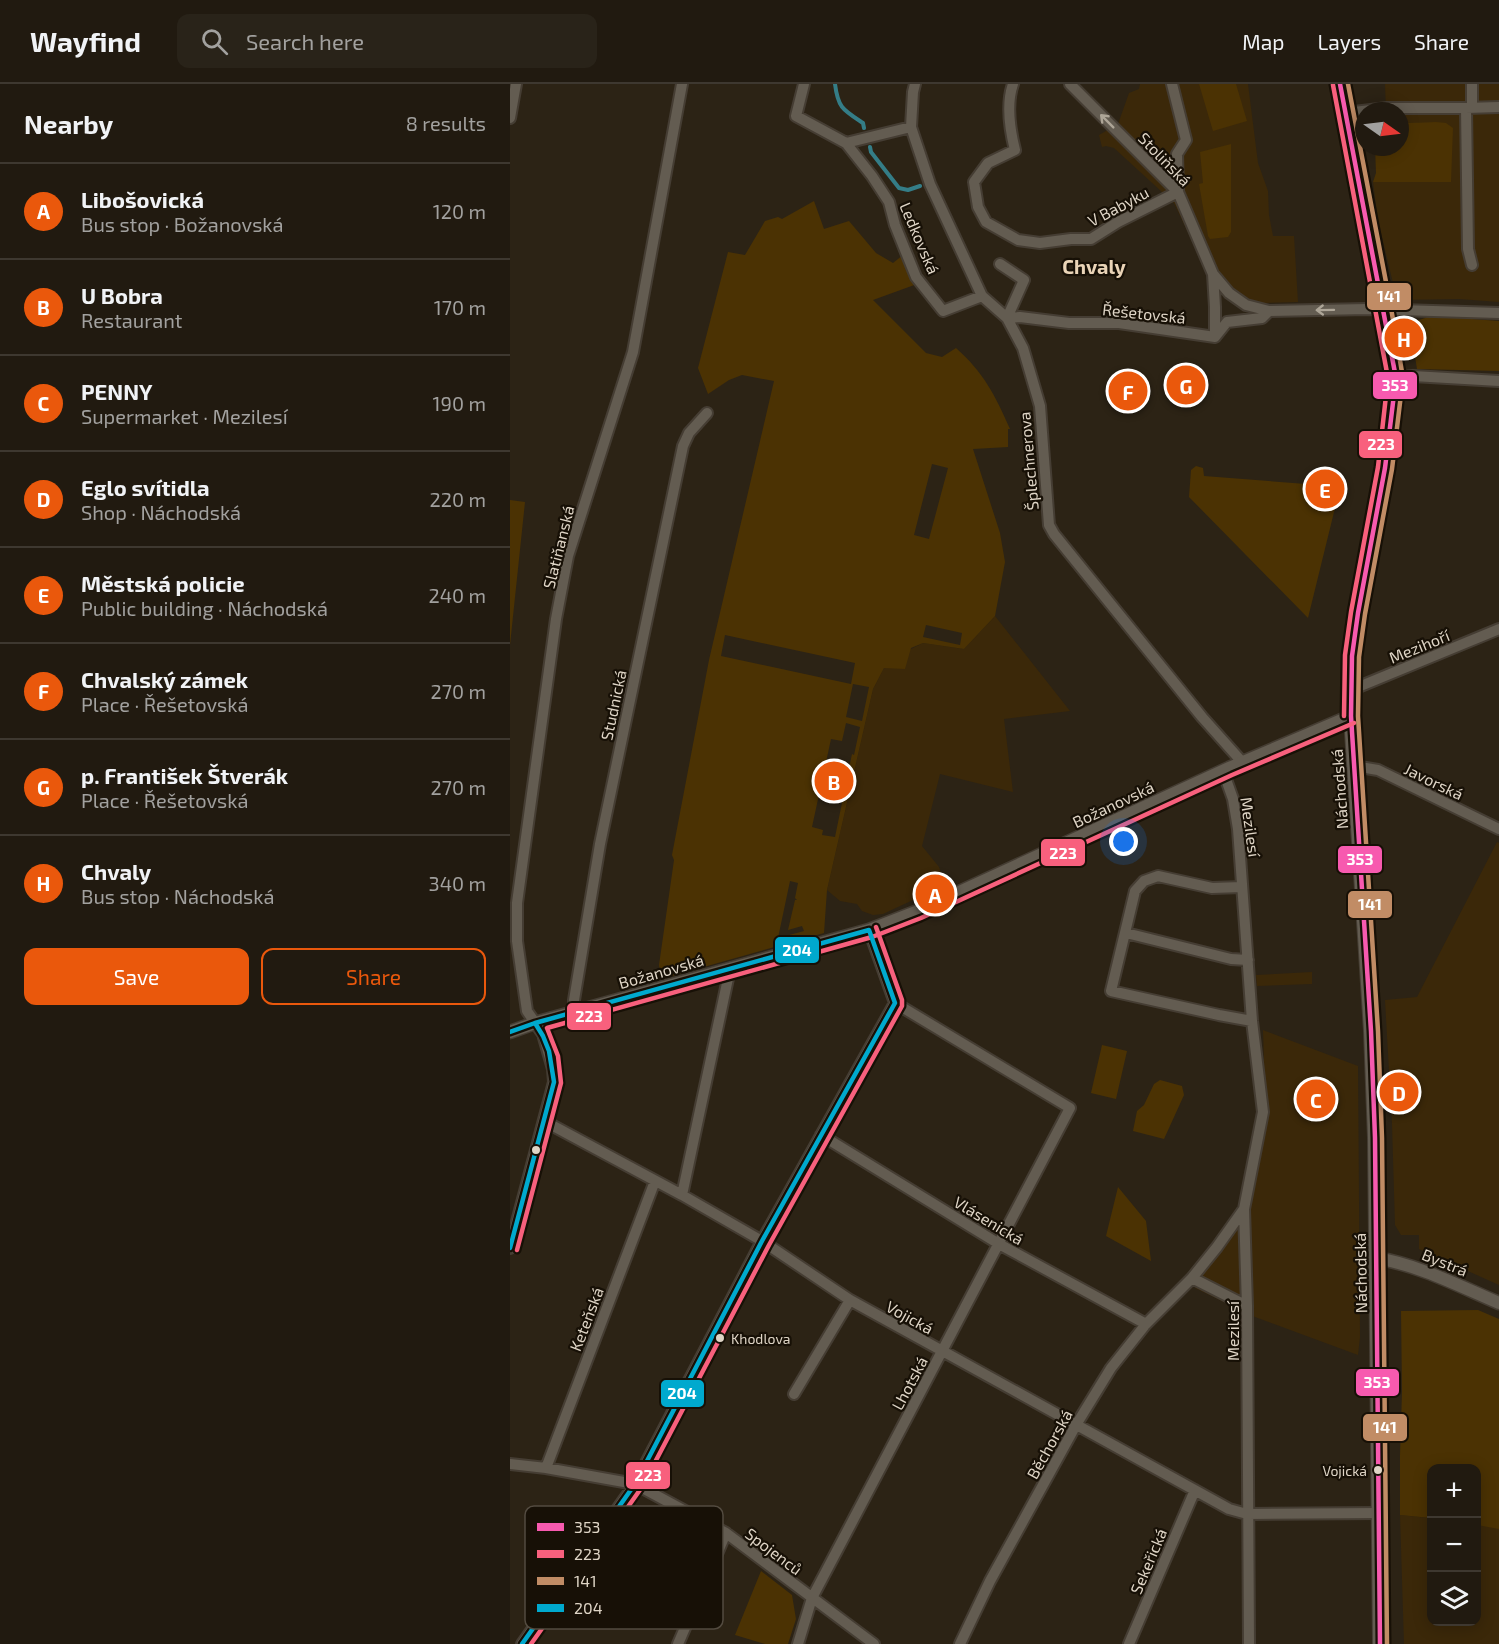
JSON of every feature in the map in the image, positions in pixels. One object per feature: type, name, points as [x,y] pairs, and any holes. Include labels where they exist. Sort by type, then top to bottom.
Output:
[{"type":"main road","name":"Náchodská","points":[[1340,84],[1396,378],[1385,468],[1352,656],[1351,690],[1372,1068],[1380,1644]]},
{"type":"street","points":[[510,118],[516,84]]},
{"type":"street","name":"Slatiňanská","points":[[510,1248],[554,1082],[553,1069],[543,1034],[527,1011],[517,941],[518,903],[556,619],[568,556],[633,352],[682,84]]},
{"type":"street","name":"Ledkovská","points":[[804,84],[796,116],[846,143],[872,176],[889,202],[895,225],[916,276],[943,311],[982,296]]},
{"type":"street","name":"Šplechnerova","points":[[915,84],[911,127],[930,184],[982,296],[1007,318],[1023,348],[1040,406],[1049,525],[1195,708],[1243,763]]},
{"type":"street","name":"V Babyku","points":[[1013,84],[1009,95],[1011,136],[1015,150],[988,163],[974,182],[978,207],[986,222],[1018,240],[1040,243],[1090,238],[1178,192]]},
{"type":"street","name":"Stoliňská","points":[[1070,84],[1178,192],[1212,274],[1229,293],[1246,305],[1269,311],[1384,309],[1499,313]]},
{"type":"street","points":[[1172,84],[1186,140],[1176,154],[1178,192]]},
{"type":"street","points":[[1472,84],[1469,108],[1468,249],[1472,265]]},
{"type":"street","points":[[1346,113],[1387,108],[1499,107]]},
{"type":"street","points":[[846,143],[911,127]]},
{"type":"street","points":[[1000,264],[1024,280],[1007,318]]},
{"type":"street","points":[[1212,274],[1215,337]]},
{"type":"street","name":"Stoliňská","points":[[1215,337],[1227,322],[1262,318],[1269,311]]},
{"type":"street","name":"Řešetovská","points":[[1007,318],[1020,317],[1069,323],[1119,323],[1215,337]]},
{"type":"street","points":[[1396,378],[1413,376],[1499,381]]},
{"type":"street","name":"Studnická","points":[[574,1012],[574,1000],[600,844],[682,446],[689,433],[707,413]]},
{"type":"street","name":"Mezihoří","points":[[1351,690],[1499,630]]},
{"type":"street","name":"Božanovská","points":[[510,1032],[535,1023],[868,930],[918,911],[1222,771],[1351,716]]},
{"type":"street","name":"Javorská","points":[[1354,766],[1378,770],[1499,829]]},
{"type":"street","name":"Mezilesí","points":[[1222,771],[1233,799],[1238,829],[1252,1021],[1263,1112],[1244,1209],[1247,1306],[1249,1644]]},
{"type":"street","points":[[1242,887],[1212,888],[1158,876],[1144,881],[1136,891],[1111,991],[1252,1021]]},
{"type":"street","points":[[619,1506],[635,1484],[762,1241],[895,1003],[868,930]]},
{"type":"street","points":[[1126,933],[1232,959],[1248,960]]},
{"type":"street","points":[[682,1195],[730,969]]},
{"type":"street","name":"Lhotská","points":[[798,1644],[812,1598],[1070,1108],[895,1003]]},
{"type":"street","name":"Vojická","points":[[544,1121],[762,1241],[850,1300],[1229,1509],[1247,1514],[1379,1513]]},
{"type":"street","name":"Vlásenická","points":[[820,1135],[999,1244],[1146,1324]]},
{"type":"street","name":"Keteňská","points":[[546,1468],[655,1181]]},
{"type":"street","name":"Běchorská","points":[[960,1644],[990,1581],[1076,1425],[1111,1368],[1146,1324],[1192,1278],[1244,1209]]},
{"type":"street","name":"Bystrá","points":[[1376,1258],[1416,1268],[1499,1303]]},
{"type":"street","points":[[1192,1278],[1247,1306]]},
{"type":"street","points":[[794,1394],[850,1300]]},
{"type":"street","name":"Spojenců","points":[[510,1464],[635,1484],[676,1506]]},
{"type":"street","name":"Sekeřická","points":[[1129,1644],[1195,1490]]},
{"type":"street","name":"Spojenců","points":[[723,1531],[874,1644]]},
{"type":"street","points":[[723,1540],[726,1533]]},
{"type":"street","points":[[522,1644],[533,1629]]},
{"type":"street","points":[[678,1644],[684,1629]]},
{"type":"shaded area","points":[[1140,84],[1248,84],[1258,163],[1268,191],[1273,236],[1294,236],[1298,302],[1259,303],[1247,300],[1225,284],[1213,265],[1202,262],[1174,203],[1114,148],[1102,147],[1099,135],[1118,124],[1129,93],[1139,89]]},
{"type":"shaded area","points":[[1199,84],[1236,84],[1247,121],[1213,131]]},
{"type":"shaded area","points":[[1385,84],[1499,84],[1499,302],[1459,299],[1397,300],[1378,220],[1373,182],[1451,182],[1436,122],[1409,123],[1409,102],[1386,102]]},
{"type":"shaded area","points":[[1409,123],[1446,123],[1453,128],[1451,182],[1373,182],[1376,173],[1375,156],[1409,156]]},
{"type":"shaded area","points":[[1231,144],[1231,232],[1228,237],[1210,239],[1199,184],[1203,183],[1200,152]]},
{"type":"shaded area","points":[[814,201],[824,229],[849,221],[876,253],[893,263],[903,255],[917,284],[873,300],[926,353],[942,357],[956,348],[974,366],[988,385],[1010,429],[1008,429],[1008,447],[973,449],[1000,533],[1005,562],[995,616],[964,649],[923,643],[911,648],[905,669],[884,668],[873,689],[827,890],[824,933],[661,979],[659,965],[674,860],[672,855],[709,660],[774,381],[742,375],[729,380],[708,394],[698,368],[728,252],[745,255],[765,221],[778,217],[782,219]],"holes":[[[932,464],[948,468],[929,539],[914,535]],[[926,625],[962,633],[960,645],[923,637]],[[725,635],[855,663],[851,684],[721,656]],[[853,684],[869,687],[862,721],[846,717]],[[846,723],[860,727],[854,755],[852,754],[835,837],[822,835],[823,830],[812,827],[831,739],[842,741]],[[790,881],[798,883],[795,898],[797,900],[795,900],[788,930],[802,926],[804,931],[778,938]]]},
{"type":"shaded area","points":[[1431,316],[1499,321],[1499,371],[1417,369],[1411,332],[1416,321]]},
{"type":"shaded area","points":[[1196,466],[1203,468],[1204,476],[1319,485],[1317,507],[1335,508],[1308,618],[1189,497],[1191,470]]},
{"type":"shaded area","points":[[510,500],[525,502],[510,645]]},
{"type":"shaded area","points":[[995,616],[1070,711],[1004,719],[1013,792],[940,774],[922,846],[939,867],[945,885],[883,914],[873,915],[862,911],[857,904],[840,901],[827,890],[873,689],[884,668],[923,643],[964,649]]},
{"type":"shaded area","points":[[1497,842],[1499,843],[1499,1285],[1419,1249],[1419,1235],[1401,1235],[1395,1225],[1385,1000],[1417,997]]},
{"type":"shaded area","points":[[1312,972],[1312,984],[1257,986],[1256,975]]},
{"type":"shaded area","points":[[1263,1030],[1358,1066],[1360,1337],[1358,1355],[1255,1317],[1195,1288],[1238,1225],[1253,1184],[1265,1137]]},
{"type":"shaded area","points":[[1102,1045],[1127,1051],[1116,1099],[1091,1093]]},
{"type":"shaded area","points":[[1160,1080],[1182,1086],[1184,1095],[1164,1139],[1133,1131],[1137,1111],[1144,1105],[1154,1084]]},
{"type":"shaded area","points":[[1118,1187],[1146,1221],[1151,1261],[1106,1236]]},
{"type":"shaded area","points":[[1478,1310],[1499,1319],[1499,1529],[1481,1526],[1481,1464],[1427,1464],[1427,1518],[1400,1515],[1401,1311]]},
{"type":"shaded area","points":[[1499,1457],[1499,1644],[1404,1644],[1400,1515],[1427,1518],[1427,1626],[1481,1626],[1481,1526],[1498,1528]]},
{"type":"shaded area","points":[[761,1571],[792,1595],[796,1619],[788,1644],[765,1644],[735,1635]]},
{"type":"waterway","points":[[835,84],[843,108],[863,123],[864,128]]},
{"type":"waterway","points":[[870,147],[871,152],[899,188],[908,190],[920,186]]},
{"type":"transit line","name":"353","points":[[1340,84],[1396,378],[1385,468],[1352,656],[1351,716],[1371,1031],[1375,1138],[1380,1644]]},
{"type":"transit line","name":"141","points":[[1348,84],[1403,378],[1392,469],[1359,657],[1358,716],[1378,1031],[1382,1138],[1387,1644]]},
{"type":"transit line","name":"223","points":[[1333,85],[1388,378],[1378,467],[1345,655],[1344,716]]},
{"type":"transit line","name":"223","points":[[517,1250],[561,1083],[558,1056],[547,1028],[872,937],[921,918],[1232,775],[1354,723]]},
{"type":"transit line","name":"223","points":[[629,1506],[642,1487],[769,1245],[902,1006],[902,1000],[876,927]]},
{"type":"transit line","name":"204","points":[[510,1032],[535,1023],[869,930],[895,1003],[762,1241],[635,1484],[619,1506]]},
{"type":"transit line","name":"204","points":[[510,1248],[554,1082],[549,1051],[535,1023]]},
{"type":"transit line","name":"204","points":[[522,1644],[533,1629]]},
{"type":"transit line","name":"223","points":[[531,1644],[542,1629]]},
{"type":"place","name":"Chvaly","points":[[1404,338]]},
{"type":"place","name":"p. František Štverák","points":[[1186,385]]},
{"type":"place","name":"Chvalský zámek","points":[[1128,391]]},
{"type":"place","name":"Městská policie","points":[[1325,489]]},
{"type":"place","name":"U Bobra","points":[[834,781]]},
{"type":"place","name":"Libošovická","points":[[935,894]]},
{"type":"place","name":"Eglo svítidla","points":[[1399,1092]]},
{"type":"place","name":"PENNY","points":[[1316,1099]]},
{"type":"place","name":"Khodlova","points":[[720,1338]]},
{"type":"place","name":"Vojická","points":[[1378,1470]]},
{"type":"district","name":"Chvaly","points":[[1094,266]]}]
